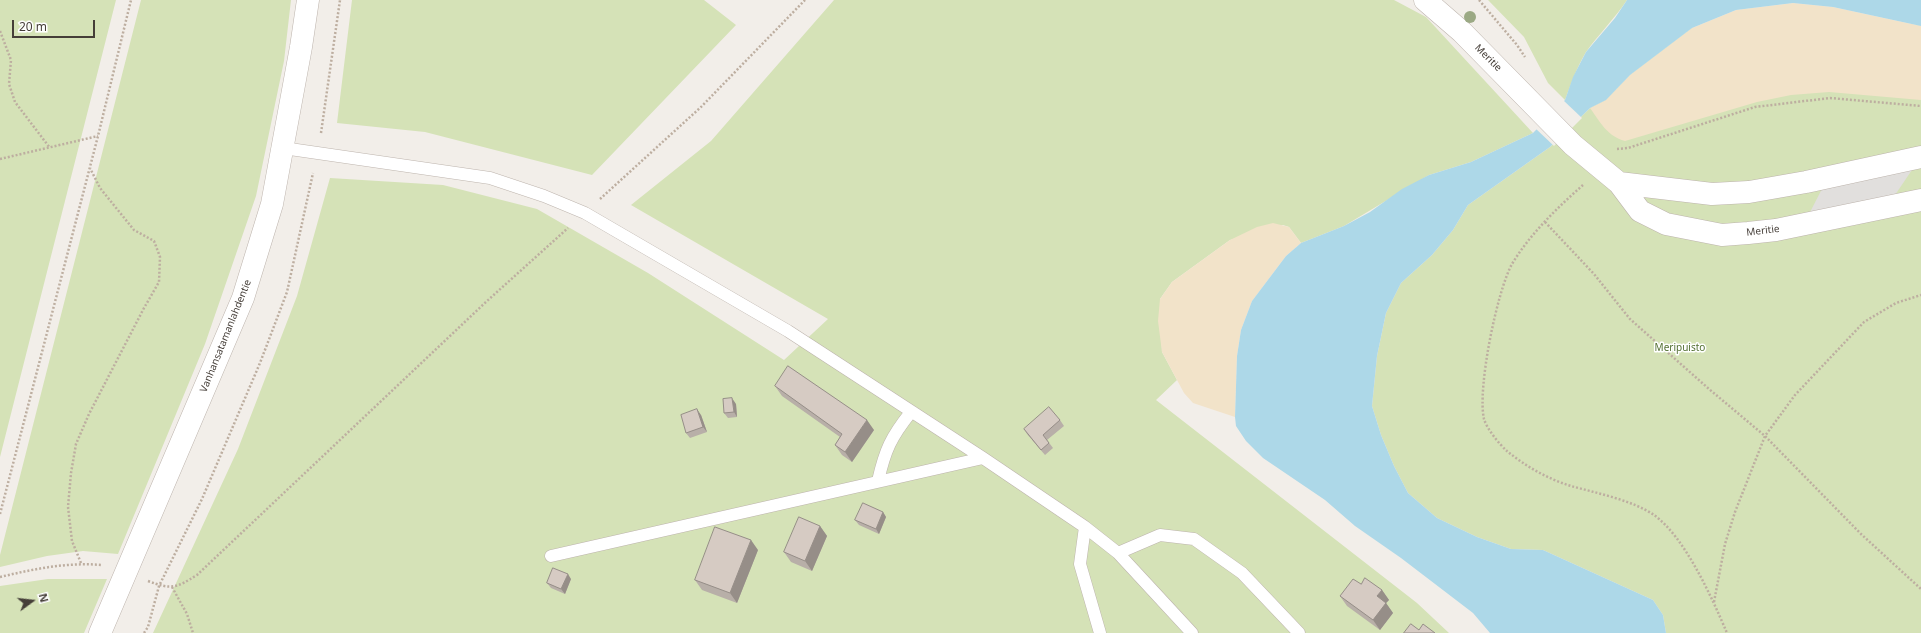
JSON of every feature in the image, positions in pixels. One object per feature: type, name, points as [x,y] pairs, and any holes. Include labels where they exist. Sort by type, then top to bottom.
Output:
[{"type":"street","name":"Vanhansatamanlahdentie","points":[[100,633],[243,298],[272,204],[308,0]]},
{"type":"street","name":"Meritie","points":[[1425,0],[1462,32],[1573,145],[1619,184],[1640,211],[1666,224],[1722,235],[1776,230],[1921,200]]},
{"type":"street","points":[[1619,184],[1712,194],[1749,192],[1806,182],[1921,157]]},
{"type":"lane","points":[[283,148],[490,178],[544,196],[585,213],[788,331],[1086,527],[1118,553],[1192,633]]},
{"type":"lane","points":[[878,481],[884,455],[895,432],[911,412]]},
{"type":"lane","points":[[551,556],[983,458]]},
{"type":"lane","points":[[1086,527],[1080,564],[1100,633]]},
{"type":"lane","points":[[1118,553],[1160,535],[1194,539],[1242,573],[1299,633]]},
{"type":"path","points":[[0,514],[90,168],[131,0]]},
{"type":"path","points":[[0,576],[44,567],[81,563],[109,566],[159,586],[178,587],[197,575],[481,306],[701,107],[805,0]]},
{"type":"path","points":[[1479,0],[1517,45],[1525,58]]},
{"type":"path","points":[[0,31],[11,60],[9,84],[15,102],[50,148]]},
{"type":"path","points":[[1727,633],[1694,564],[1672,534],[1654,515],[1626,502],[1550,478],[1506,450],[1484,419],[1483,397],[1485,369],[1502,291],[1512,265],[1556,208],[1601,170],[1615,149],[1628,148],[1755,107],[1830,98],[1921,106]]},
{"type":"path","points":[[0,159],[98,136]]},
{"type":"path","points":[[81,563],[72,541],[68,507],[71,473],[76,444],[89,414],[159,282],[160,257],[154,241],[134,230],[100,188],[90,168]]},
{"type":"path","points":[[1545,222],[1594,274],[1630,319],[1765,436],[1861,534],[1921,589]]},
{"type":"path","points":[[1714,604],[1734,512],[1765,436],[1795,395],[1864,322],[1896,303],[1921,295]]},
{"type":"path","points":[[172,587],[187,614],[193,633]]},
{"type":"green space","points":[[0,0],[116,0],[0,457]]},
{"type":"green space","points":[[141,0],[291,0],[284,61],[256,196],[205,344],[118,554],[83,551],[47,556],[0,567],[0,555]]},
{"type":"green space","points":[[352,0],[704,0],[736,25],[592,175],[425,132],[337,123]]},
{"type":"green space","points":[[834,0],[1394,0],[1426,17],[1533,133],[1471,162],[1429,175],[1344,226],[1301,243],[1289,227],[1283,225],[1230,240],[1172,282],[1160,299],[1162,352],[1177,380],[1156,400],[1417,603],[1449,633],[153,633],[238,449],[297,296],[330,178],[443,185],[537,209],[648,273],[784,360],[828,319],[631,205],[711,141]]},
{"type":"green space","points":[[1488,0],[1627,0],[1586,52],[1565,100],[1548,83],[1524,37]]},
{"type":"green space","name":"Meripuisto","points":[[1896,22],[1921,26],[1921,633],[1666,633],[1663,615],[1653,600],[1543,550],[1511,549],[1477,537],[1437,518],[1408,493],[1394,466],[1381,435],[1372,406],[1377,356],[1386,313],[1401,283],[1432,255],[1453,230],[1468,205],[1550,147],[1590,108],[1606,100],[1630,75],[1692,28]]},
{"type":"green space","points":[[48,579],[107,579],[84,633],[0,633],[0,586]]},
{"type":"sand","points":[[1793,3],[1833,7],[1921,26],[1921,100],[1829,92],[1791,95],[1757,102],[1625,141],[1613,136],[1590,108],[1606,100],[1630,75],[1692,28],[1736,10]]},
{"type":"sand","points":[[1273,223],[1289,227],[1301,243],[1286,256],[1252,301],[1241,330],[1237,356],[1235,417],[1193,403],[1184,393],[1162,352],[1158,321],[1160,299],[1172,282],[1230,240],[1257,227]]},
{"type":"shaded area","points":[[1916,164],[1895,195],[1807,218],[1824,185]]},
{"type":"water","points":[[1627,0],[1921,0],[1921,26],[1833,7],[1793,3],[1736,10],[1692,28],[1630,75],[1606,100],[1590,108],[1550,147],[1468,205],[1453,230],[1432,255],[1401,283],[1386,313],[1377,356],[1372,406],[1381,435],[1394,466],[1408,493],[1437,518],[1477,537],[1511,549],[1543,550],[1653,600],[1663,615],[1666,633],[1490,633],[1473,613],[1401,558],[1355,526],[1325,500],[1263,458],[1246,441],[1236,426],[1235,417],[1237,356],[1241,330],[1252,301],[1286,256],[1301,243],[1344,226],[1370,212],[1402,189],[1429,175],[1471,162],[1533,133],[1565,100],[1573,77],[1586,52],[1615,18]]},
{"type":"pier","points":[[1563,100],[1582,118],[1554,146],[1535,128]]},
{"type":"building","points":[[788,366],[867,420],[845,452],[835,445],[842,434],[775,386]]},
{"type":"building","points":[[732,398],[734,412],[724,413],[723,399]]},
{"type":"building","points":[[1049,407],[1060,420],[1043,435],[1049,443],[1041,450],[1024,429]]},
{"type":"building","points":[[697,409],[703,427],[686,433],[681,415]]},
{"type":"building","points":[[863,503],[883,512],[876,529],[855,520]]},
{"type":"building","points":[[799,517],[820,526],[805,561],[784,552]]},
{"type":"building","points":[[715,527],[751,540],[730,593],[695,580]]},
{"type":"building","points":[[553,568],[568,574],[561,589],[547,583]]},
{"type":"building","points":[[1365,578],[1382,590],[1377,596],[1386,603],[1373,620],[1340,596],[1353,579],[1361,584]]},
{"type":"building","points":[[1411,624],[1419,630],[1423,624],[1435,633],[1404,633]]}]
